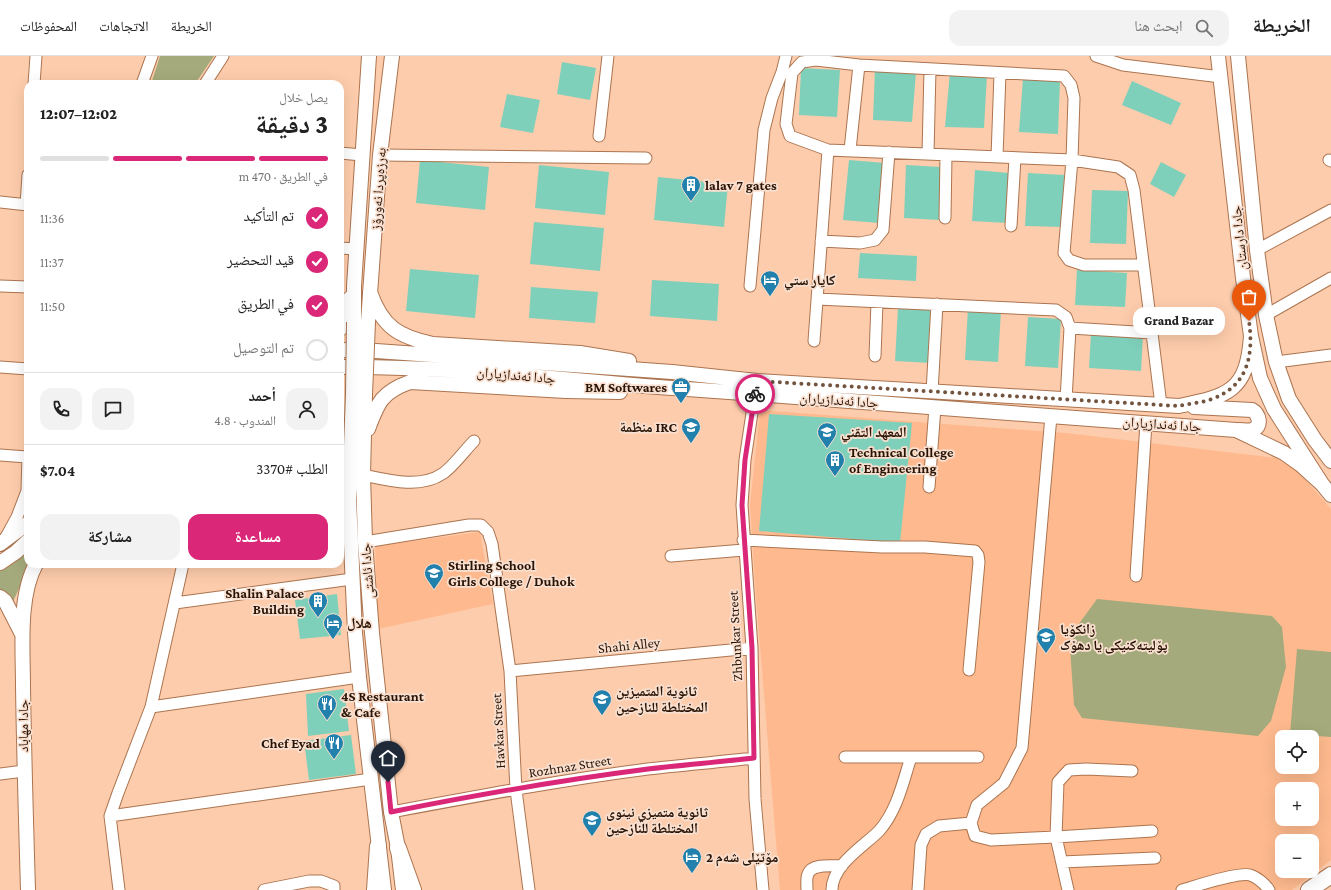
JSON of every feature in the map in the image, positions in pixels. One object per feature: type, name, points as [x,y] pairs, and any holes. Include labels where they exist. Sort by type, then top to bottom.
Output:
[{"type":"highway","points":[[375,890],[378,846]]},
{"type":"highway","points":[[398,848],[413,890]]},
{"type":"highway","points":[[1309,890],[1331,875]]},
{"type":"main road","name":"بەرزەپردا نەورۆز","points":[[361,322],[354,286],[369,56]]},
{"type":"main road","name":"بەرزەپردا نەورۆز","points":[[361,322],[370,292],[380,155],[392,56]]},
{"type":"main road","name":"جادا دارستان","points":[[1218,56],[1243,278],[1251,336],[1260,378],[1274,409],[1326,490]]},
{"type":"main road","name":"جادا دارستان","points":[[1238,56],[1257,250],[1266,314],[1276,362],[1289,399],[1314,440],[1331,461]]},
{"type":"main road","points":[[1232,179],[1250,178]]},
{"type":"main road","points":[[344,317],[354,286]]},
{"type":"main road","points":[[370,292],[375,306],[381,316],[404,336],[417,340],[433,344],[580,354],[626,360],[672,372]]},
{"type":"main road","name":"جادا ئاشتی","points":[[361,322],[359,394],[364,438],[365,542],[372,633],[391,812],[398,848],[403,890]]},
{"type":"main road","name":"جادا ئەندازیاران","points":[[344,367],[420,368],[671,388],[756,387],[932,392],[1178,406],[1209,400],[1223,394],[1236,385],[1243,376],[1247,366],[1251,336]]},
{"type":"main road","name":"جادا ئەندازیاران","points":[[344,350],[383,351],[672,372],[756,387],[935,407],[1236,430],[1284,453],[1301,465],[1326,490]]},
{"type":"main road","points":[[364,438],[374,412],[385,395],[396,387],[410,382],[580,392],[623,392],[671,388]]},
{"type":"main road","name":"جادا ئاشتی","points":[[359,394],[350,437],[344,479],[358,677],[384,890]]},
{"type":"main road","points":[[1178,406],[1252,410],[1255,412],[1259,419],[1257,428],[1251,430],[1236,430]]},
{"type":"main road","points":[[344,424],[350,437]]},
{"type":"main road","points":[[1,543],[24,526]]},
{"type":"main road","points":[[0,563],[24,545]]},
{"type":"main road","name":"جادا مهاباد","points":[[28,890],[24,771],[23,638],[24,597],[30,575],[34,568]]},
{"type":"main road","points":[[0,597],[5,601],[23,638]]},
{"type":"street","points":[[34,80],[36,56]]},
{"type":"street","points":[[143,80],[152,56]]},
{"type":"street","points":[[208,80],[223,56]]},
{"type":"street","points":[[599,136],[608,56]]},
{"type":"street","points":[[750,286],[764,130],[772,98],[782,72],[786,56]]},
{"type":"street","points":[[1096,56],[1123,65],[1220,77]]},
{"type":"street","points":[[1144,265],[1084,265],[1069,260],[1064,254],[1072,160],[1074,98],[1071,85],[1064,76],[859,65],[816,60],[802,62],[792,73],[786,124],[790,136],[828,150],[1072,160],[1118,167],[1130,175],[1134,190],[1144,265],[1161,405]]},
{"type":"street","points":[[850,150],[859,65]]},
{"type":"street","points":[[928,154],[930,69]]},
{"type":"street","points":[[998,157],[1000,73]]},
{"type":"street","points":[[814,341],[820,241],[828,150]]},
{"type":"street","points":[[820,241],[860,243],[875,240],[883,230],[889,152]]},
{"type":"street","points":[[344,153],[362,155]]},
{"type":"street","points":[[945,218],[946,154]]},
{"type":"street","points":[[380,155],[646,158]]},
{"type":"street","points":[[1011,226],[1015,158]]},
{"type":"street","points":[[0,202],[24,205]]},
{"type":"street","points":[[1257,250],[1331,210]]},
{"type":"street","points":[[344,248],[356,249]]},
{"type":"street","points":[[1266,314],[1331,278]]},
{"type":"street","points":[[0,286],[24,288]]},
{"type":"street","points":[[817,299],[1056,310],[1066,316],[1070,328],[1066,400]]},
{"type":"street","points":[[875,356],[877,302]]},
{"type":"street","points":[[932,392],[937,304]]},
{"type":"street","points":[[1070,328],[1152,333]]},
{"type":"street","points":[[1276,362],[1331,355]]},
{"type":"street","points":[[0,367],[24,369]]},
{"type":"street","name":"Zhbunkar Street","points":[[756,387],[745,460],[742,505],[752,648],[757,836],[763,890]]},
{"type":"street","points":[[929,487],[935,407]]},
{"type":"street","points":[[1051,416],[1022,748],[1004,783],[977,805],[971,823],[975,836],[991,840],[1152,831]]},
{"type":"street","points":[[1136,576],[1146,423]]},
{"type":"street","points":[[364,475],[393,482],[429,480],[442,474],[474,441]]},
{"type":"street","points":[[0,455],[24,456]]},
{"type":"street","points":[[1,543],[17,517],[24,499]]},
{"type":"street","name":"Havkar Street","points":[[365,542],[469,524],[481,525],[488,532],[492,544],[510,671],[516,790],[529,890]]},
{"type":"street","points":[[671,556],[744,545],[925,547],[975,551],[978,555],[979,562],[969,670]]},
{"type":"street","points":[[119,890],[110,816],[151,707],[182,568]]},
{"type":"street","points":[[175,603],[352,580]]},
{"type":"street","name":"Shahi Alley","points":[[510,671],[752,648]]},
{"type":"street","points":[[151,707],[358,677]]},
{"type":"street","points":[[845,757],[978,757]]},
{"type":"street","points":[[832,890],[835,875],[842,866],[879,830],[890,816],[897,801],[911,757]]},
{"type":"street","name":"Rozhnaz Street","points":[[391,812],[649,769],[754,758]]},
{"type":"street","points":[[1068,890],[1056,836],[1058,782],[1069,770],[1086,769],[1132,771]]},
{"type":"street","points":[[0,774],[24,771]]},
{"type":"street","points":[[110,816],[371,779]]},
{"type":"street","points":[[918,890],[921,845],[926,834],[939,826],[971,823]]},
{"type":"street","points":[[1062,862],[1155,858]]},
{"type":"street","points":[[807,890],[808,874],[810,870],[823,866],[842,866]]},
{"type":"street","points":[[1182,890],[1236,876],[1249,875],[1265,884],[1269,890]]},
{"type":"street","points":[[264,890],[309,881],[321,881],[334,886],[334,890]]},
{"type":"shaded area","name":"زانکۆیا پۆلیتەکنیکی یا دهۆک","points":[[760,410],[1066,433],[1276,458],[1299,472],[1331,509],[1331,860],[1319,869],[1319,834],[1275,834],[1275,878],[1308,878],[1292,890],[780,890],[750,505]]},
{"type":"shaded area","name":"Stirling School Girls College / Duhok","points":[[480,532],[493,604],[378,629],[375,546]]},
{"type":"green space","points":[[160,56],[214,56],[198,80],[152,80]]},
{"type":"green space","points":[[24,552],[24,568],[28,568],[12,604],[0,589],[0,571]]},
{"type":"green space","points":[[1097,599],[1272,616],[1282,627],[1286,667],[1271,721],[1258,736],[1082,718],[1074,705],[1070,648],[1078,625]]},
{"type":"green space","points":[[1297,649],[1331,652],[1331,737],[1319,736],[1319,730],[1290,730]]},
{"type":"building","points":[[562,62],[596,68],[590,100],[557,94]]},
{"type":"building","points":[[801,68],[840,70],[837,117],[799,115]]},
{"type":"building","points":[[875,69],[916,72],[912,122],[873,120]]},
{"type":"building","points":[[950,72],[987,75],[984,128],[945,127]]},
{"type":"building","points":[[1023,78],[1060,80],[1058,134],[1019,132]]},
{"type":"building","points":[[1132,81],[1181,103],[1171,125],[1122,105]]},
{"type":"building","points":[[507,94],[540,100],[533,133],[500,127]]},
{"type":"building","points":[[420,160],[489,167],[485,210],[416,203]]},
{"type":"building","points":[[849,160],[885,163],[879,223],[843,220]]},
{"type":"building","points":[[1161,162],[1186,175],[1174,197],[1150,184]]},
{"type":"building","points":[[539,165],[609,172],[605,215],[535,208]]},
{"type":"building","points":[[906,165],[941,167],[939,220],[904,218]]},
{"type":"building","points":[[975,170],[1009,173],[1008,223],[972,221]]},
{"type":"building","points":[[1028,173],[1064,175],[1062,227],[1025,226]]},
{"type":"building","name":"lalav 7 gates","points":[[658,177],[728,184],[724,227],[654,220]]},
{"type":"building","points":[[1092,190],[1128,191],[1126,244],[1090,243]]},
{"type":"building","points":[[534,222],[604,228],[600,271],[530,264]]},
{"type":"building","points":[[860,253],[917,256],[916,281],[858,278]]},
{"type":"building","points":[[410,269],[479,275],[475,318],[406,311]]},
{"type":"building","points":[[1077,270],[1127,273],[1125,307],[1075,305]]},
{"type":"building","points":[[652,280],[719,284],[717,321],[650,316]]},
{"type":"building","points":[[531,287],[598,292],[595,323],[529,318]]},
{"type":"building","points":[[898,308],[934,310],[931,363],[895,361]]},
{"type":"building","points":[[968,308],[1001,310],[998,362],[965,360]]},
{"type":"building","points":[[1028,317],[1061,319],[1058,368],[1025,366]]},
{"type":"building","points":[[1091,333],[1143,335],[1141,371],[1089,368]]},
{"type":"building","name":"Technical College of Engineering","points":[[769,414],[912,423],[900,543],[759,531]]},
{"type":"building","name":"Shalin Palace Building","points":[[337,594],[341,635],[300,639],[295,600]]},
{"type":"building","name":"4S Restaurant & Cafe","points":[[344,689],[349,731],[308,736],[306,694]]},
{"type":"building","points":[[351,735],[356,774],[309,780],[304,741]]},
{"type":"way so far","points":[[755,394],[757,381],[1178,406],[1209,400],[1223,394],[1236,385],[1243,376],[1250,352],[1251,336],[1249,321]]},
{"type":"place","name":"lalav 7 gates","points":[[691,202]]},
{"type":"place","name":"كايار ستي","points":[[770,297]]},
{"type":"place","name":"Grand Bazar","points":[[1249,321]]},
{"type":"place","name":"BM Softwares","points":[[681,404]]},
{"type":"place","name":"منظمة IRC","points":[[691,444]]},
{"type":"place","name":"المعهد التقني","points":[[827,449]]},
{"type":"place","name":"Technical College of Engineering","points":[[835,477]]},
{"type":"place","name":"Stirling School Girls College / Duhok","points":[[434,590]]},
{"type":"place","name":"Shalin Palace Building","points":[[318,618]]},
{"type":"place","name":"هلال","points":[[333,640]]},
{"type":"place","name":"زانکۆیا پۆلیتەکنیکی یا دهۆک","points":[[1046,654]]},
{"type":"place","name":"ثانوية المتميزين المختلطة للنازحين","points":[[602,716]]},
{"type":"place","name":"4S Restaurant & Cafe","points":[[327,721]]},
{"type":"place","name":"Chef Eyad","points":[[334,760]]},
{"type":"place","name":"ثانوية متميزي نينوى المختلطة للنازحين","points":[[592,837]]},
{"type":"place","name":"مۆتێلی شەم 2","points":[[692,874]]},
{"type":"route","points":[[388,782],[391,812],[605,775],[754,758],[752,648],[742,505],[745,460],[755,394]]}]
